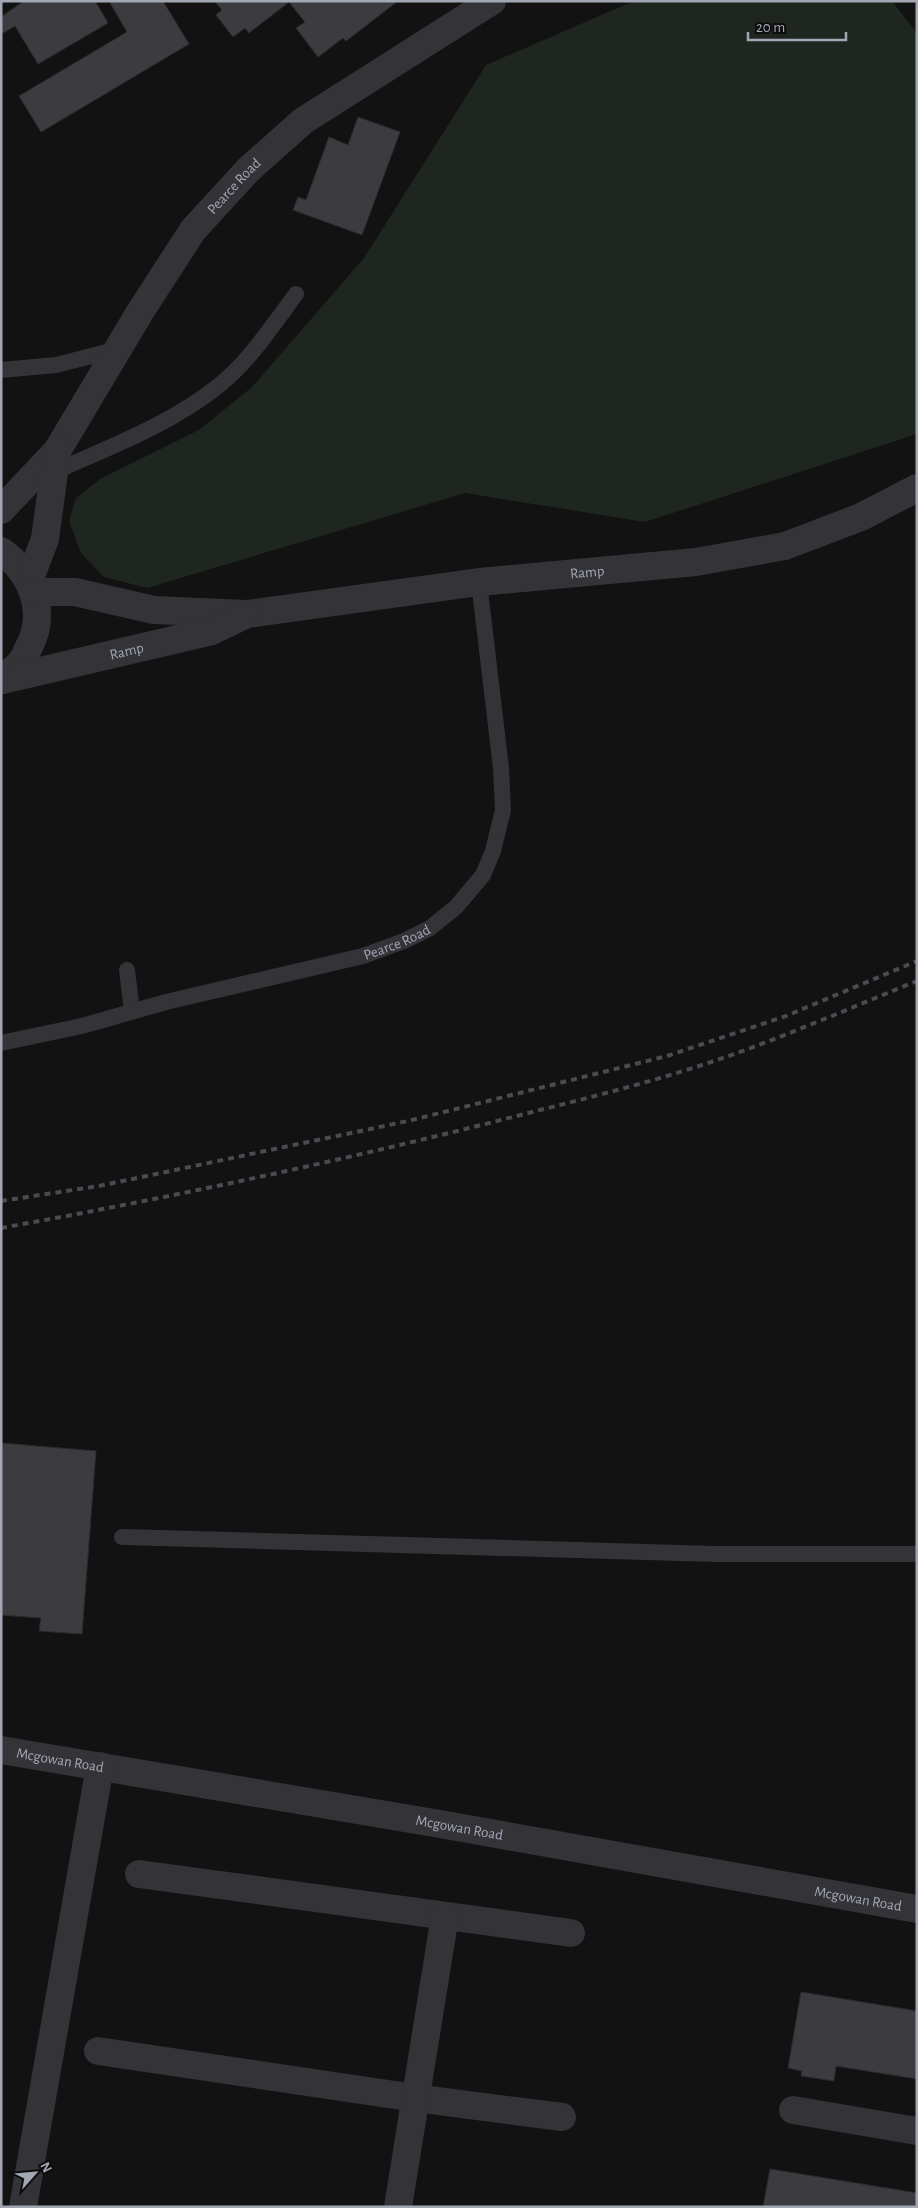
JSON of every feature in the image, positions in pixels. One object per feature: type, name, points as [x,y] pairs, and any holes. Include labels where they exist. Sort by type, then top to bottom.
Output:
[{"type":"street","name":"Pearce Road","points":[[1,510],[56,461],[118,349],[193,230],[248,170],[303,121],[492,1]]},
{"type":"street","name":"Pearce Road","points":[[31,586],[45,540],[56,461]]},
{"type":"street","name":"Ramp","points":[[31,586],[75,592],[154,610],[247,614],[479,582],[696,562],[785,546],[861,517],[917,488]]},
{"type":"street","points":[[1,551],[15,560],[31,586],[37,608],[34,636],[22,661],[1,680]]},
{"type":"street","name":"Ramp","points":[[1,680],[212,631],[247,614]]},
{"type":"street","name":"Mcgowan Road","points":[[1,1750],[917,1909]]},
{"type":"street","points":[[23,2207],[100,1766]]},
{"type":"street","points":[[139,1874],[571,1933]]},
{"type":"street","points":[[398,2207],[445,1916]]},
{"type":"street","points":[[98,2050],[415,2098],[562,2117]]},
{"type":"street","points":[[793,2110],[917,2132]]},
{"type":"lane","points":[[56,461],[182,411],[218,386],[242,364],[296,294]]},
{"type":"lane","points":[[1,370],[56,365],[118,349]]},
{"type":"lane","name":"Pearce Road","points":[[1,1043],[82,1026],[132,1011],[363,956],[404,941],[430,928],[456,907],[483,875],[493,851],[503,810],[501,768],[479,582]]},
{"type":"lane","points":[[127,970],[132,1011]]},
{"type":"lane","points":[[122,1538],[715,1554],[917,1554]]},
{"type":"shaded area","points":[[634,1],[892,1],[917,33],[917,434],[645,522],[465,493],[147,588],[104,577],[81,553],[69,521],[76,498],[100,479],[199,430],[252,387],[364,258],[486,65]]},
{"type":"building","points":[[24,1],[95,1],[108,23],[38,64],[15,26],[1,34],[1,17]]},
{"type":"building","points":[[109,1],[163,1],[189,44],[41,132],[19,96],[127,32]]},
{"type":"building","points":[[219,1],[398,1],[346,41],[343,38],[318,57],[296,28],[305,22],[289,2],[249,33],[245,28],[233,37],[216,15],[222,10],[216,3]]},
{"type":"building","points":[[358,117],[400,132],[362,235],[293,210],[298,197],[306,200],[329,137],[348,145]]},
{"type":"building","points":[[1,1443],[96,1451],[82,1634],[39,1631],[41,1618],[1,1615]]},
{"type":"building","points":[[801,1992],[917,2011],[917,2079],[836,2066],[834,2081],[801,2076],[802,2071],[788,2068]]},
{"type":"building","points":[[770,2169],[917,2193],[917,2207],[763,2207]]},
{"type":"railway","points":[[1,1201],[99,1186],[408,1121],[667,1056],[786,1016],[917,961]]},
{"type":"railway","points":[[1,1228],[190,1192],[315,1165],[625,1088],[675,1074],[754,1047],[917,981]]}]
